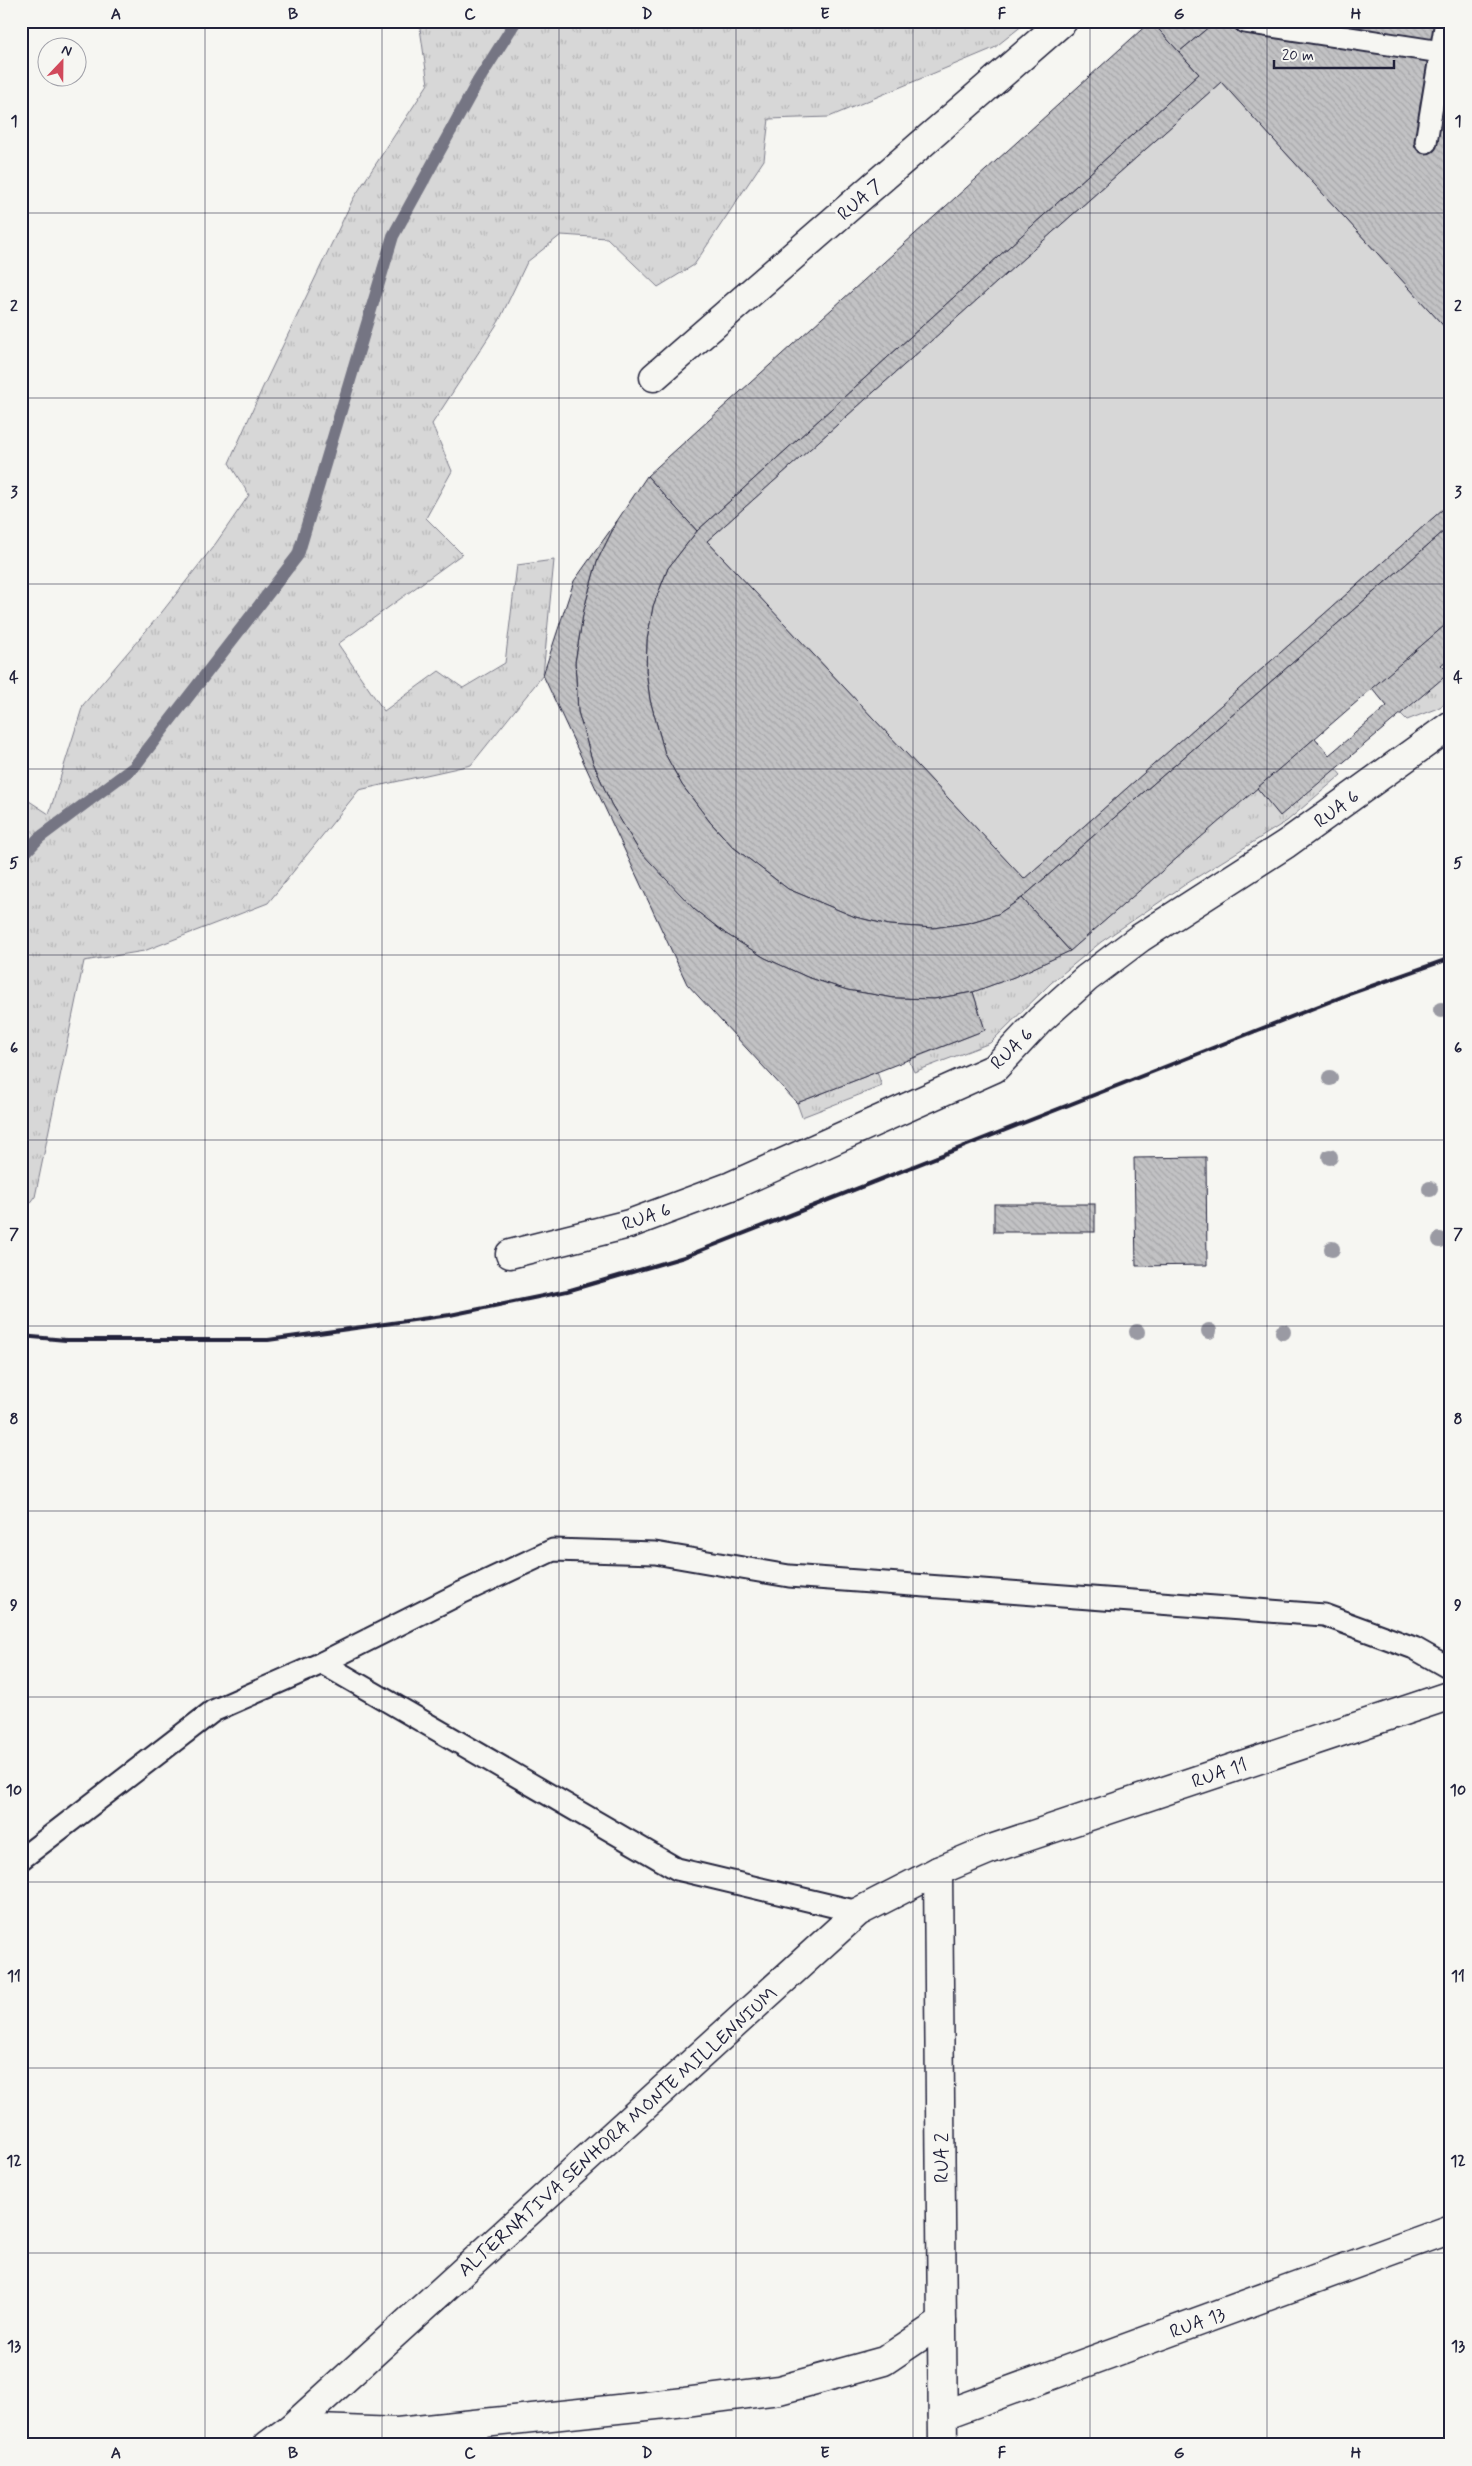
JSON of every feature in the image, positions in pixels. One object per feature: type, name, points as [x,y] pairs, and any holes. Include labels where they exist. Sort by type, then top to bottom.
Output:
[{"type":"street","name":"RUA 7","points":[[654,377],[1063,21]]},
{"type":"street","name":"RUA 6","points":[[510,1254],[629,1224],[731,1186],[995,1068],[1040,1020],[1087,978],[1140,938],[1286,844],[1451,725]]},
{"type":"street","name":"RUA 11","points":[[988,1850],[1451,1695]]},
{"type":"street","name":"ALTERNATIVA SENHORA MONTE MILLENNIUM","points":[[268,2445],[291,2428],[858,1912],[938,1871],[988,1850]]},
{"type":"street","name":"RUA 2","points":[[938,1871],[943,2445]]},
{"type":"street","name":"RUA 13","points":[[943,2415],[1451,2229]]},
{"type":"street","points":[[291,2428],[397,2432],[675,2404],[779,2390],[884,2361],[942,2322]]},
{"type":"lane","points":[[1426,142],[1446,21]]},
{"type":"lane","points":[[1245,22],[1441,52]]},
{"type":"lane","points":[[21,1859],[213,1711],[322,1663],[461,1592],[553,1550],[655,1553],[789,1576],[1324,1615],[1414,1648],[1451,1669]]},
{"type":"lane","points":[[322,1663],[677,1869],[858,1912]]},
{"type":"green space","points":[[419,21],[1028,21],[994,48],[829,117],[769,119],[764,160],[694,265],[658,287],[607,238],[561,235],[527,262],[499,321],[432,424],[452,471],[426,518],[462,554],[338,644],[384,711],[439,671],[463,688],[505,663],[517,565],[554,560],[543,675],[471,765],[359,790],[268,903],[144,951],[84,961],[35,1197],[21,1216],[21,805],[26,799],[49,814],[83,705],[162,612],[216,543],[249,495],[229,463],[262,389],[353,199],[428,84]]},
{"type":"green space","points":[[1221,82],[1451,334],[1451,502],[1024,879],[707,541]]},
{"type":"green space","points":[[1451,657],[1451,700],[1438,708],[1407,720],[1400,713]]},
{"type":"green space","points":[[1335,768],[1341,775],[1287,821],[1186,884],[1101,942],[1051,983],[990,1043],[914,1072],[909,1060],[985,1030],[973,992],[1014,977],[1070,951],[1257,788],[1280,815]]},
{"type":"green space","points":[[877,1072],[882,1086],[802,1117],[797,1103]]},
{"type":"building","points":[[1151,21],[1216,21],[1179,52]]},
{"type":"building","points":[[1151,21],[1199,74],[697,531],[647,476]]},
{"type":"building","points":[[1216,21],[1347,21],[1381,25],[1382,21],[1451,21],[1451,334],[1221,82],[707,541],[1024,879],[1451,502],[1451,525],[1022,898],[998,914],[968,923],[933,928],[889,925],[855,917],[788,889],[733,847],[710,822],[682,785],[665,754],[650,700],[646,671],[647,640],[653,606],[668,568],[697,531],[1199,74],[1179,52]]},
{"type":"building","points":[[1347,21],[1382,21],[1381,25]]},
{"type":"building","points":[[647,476],[697,531],[668,568],[653,606],[647,640],[646,671],[650,700],[665,754],[682,785],[710,822],[733,847],[788,889],[855,917],[889,925],[933,928],[968,923],[998,914],[1022,898],[1070,951],[1014,977],[973,992],[934,999],[894,998],[847,990],[807,977],[765,958],[726,934],[695,910],[638,849],[611,804],[592,760],[578,712],[575,662],[584,609],[597,561],[617,521]]},
{"type":"building","points":[[617,521],[597,561],[584,609],[575,662],[578,712],[592,760],[611,804],[638,849],[695,910],[726,934],[765,958],[807,977],[847,990],[894,998],[934,999],[973,992],[985,1030],[797,1103],[687,984],[543,675],[574,581]]},
{"type":"building","points":[[1451,525],[1451,620],[1070,951],[1022,898]]},
{"type":"building","points":[[1451,620],[1451,657],[1441,665],[1449,673],[1280,816],[1257,788],[1315,738],[1329,755],[1387,706],[1372,688]]},
{"type":"building","points":[[1206,1157],[1207,1265],[1136,1266],[1134,1158]]},
{"type":"building","points":[[994,1204],[1095,1204],[1095,1232],[994,1232]]},
{"type":"waterway","points":[[21,857],[39,838],[134,767],[298,555],[393,236],[478,81],[516,21]]},
{"type":"railway","points":[[21,1336],[66,1340],[268,1340],[450,1315],[567,1291],[684,1257],[1349,994],[1451,958]]}]
